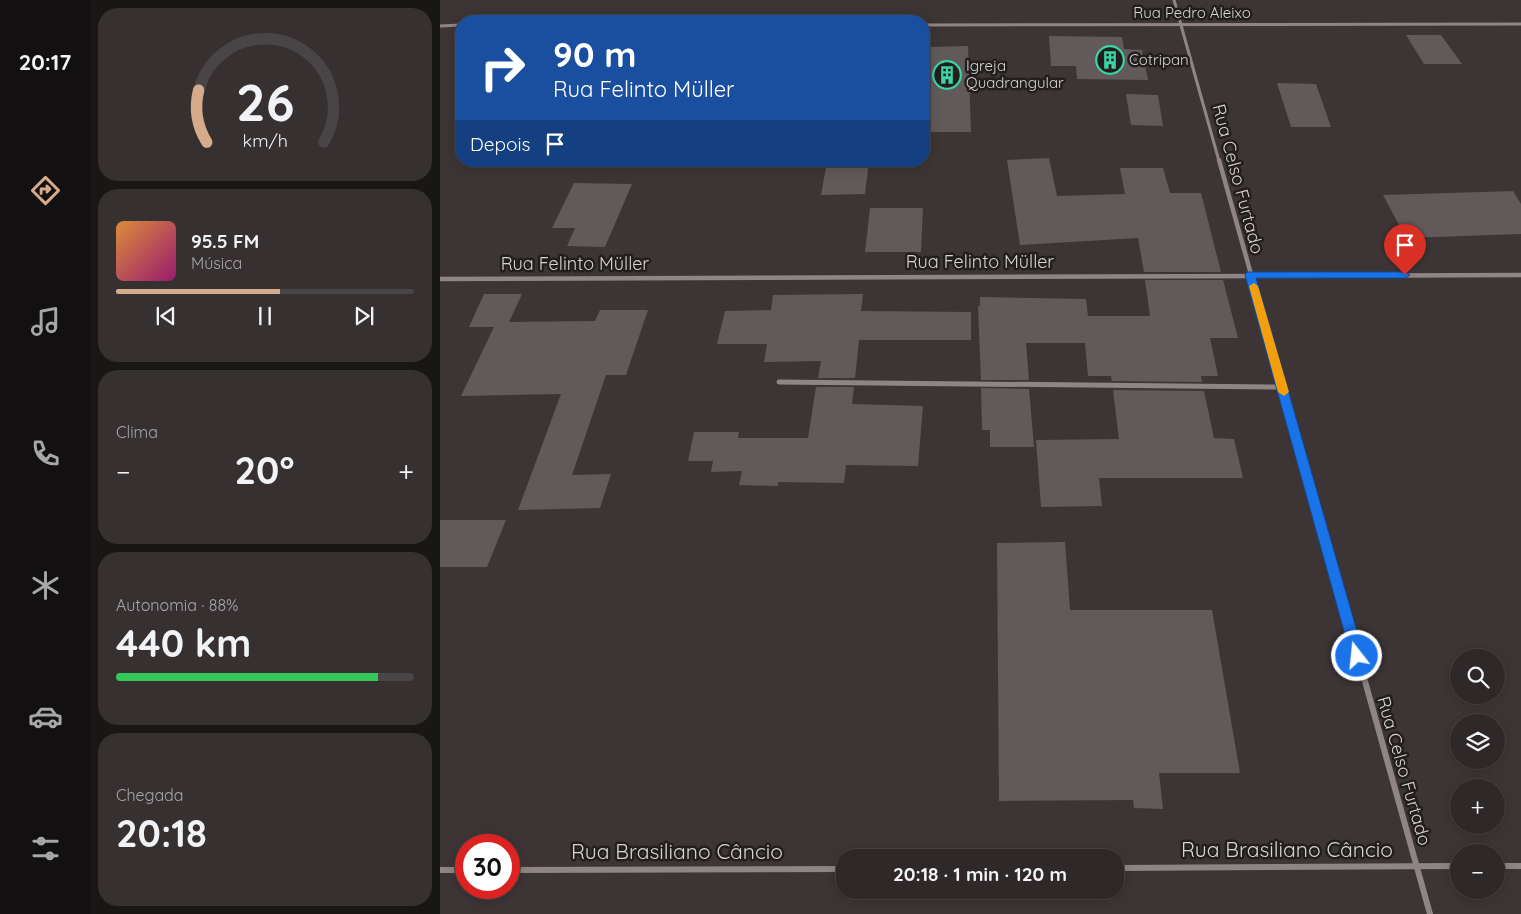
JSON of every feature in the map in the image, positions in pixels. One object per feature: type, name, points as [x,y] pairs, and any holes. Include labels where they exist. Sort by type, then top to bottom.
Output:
[{"type":"street","name":"Rua Celso Furtado","points":[[1174,0],[1430,914]]},
{"type":"street","name":"Rua Pedro Aleixo","points":[[930,25],[1521,24]]},
{"type":"street","points":[[440,26],[455,26]]},
{"type":"street","name":"Rua Felinto Müller","points":[[440,278],[1521,275]]},
{"type":"street","points":[[779,382],[1282,388]]},
{"type":"street","name":"Rua Brasiliano Câncio","points":[[1124,868],[1450,866]]},
{"type":"street","points":[[1505,866],[1521,866]]},
{"type":"street","name":"Rua Brasiliano Câncio","points":[[520,870],[836,869]]},
{"type":"street","points":[[440,870],[455,870]]},
{"type":"building","points":[[1406,35],[1441,35],[1462,64],[1424,64]]},
{"type":"building","name":"Cotripan","points":[[1049,36],[1122,37],[1124,49],[1142,50],[1148,80],[1077,79],[1076,66],[1051,66]]},
{"type":"building","name":"Igreja Quadrangular","points":[[968,46],[971,132],[930,132],[930,47]]},
{"type":"building","points":[[1277,83],[1316,84],[1331,127],[1291,127]]},
{"type":"building","points":[[1126,94],[1158,95],[1163,126],[1131,125]]},
{"type":"building","points":[[1049,158],[1057,196],[1125,194],[1120,168],[1163,168],[1170,193],[1201,193],[1221,272],[1144,272],[1138,238],[1020,245],[1007,160]]},
{"type":"building","points":[[826,167],[868,167],[865,194],[821,195]]},
{"type":"building","points":[[574,183],[632,184],[605,247],[567,246],[575,228],[552,228]]},
{"type":"building","points":[[1513,191],[1521,204],[1521,234],[1406,238],[1383,195]]},
{"type":"building","points":[[870,208],[923,208],[921,252],[865,252]]},
{"type":"building","points":[[1145,280],[1223,280],[1238,338],[1210,338],[1218,376],[1201,376],[1202,382],[1112,381],[1111,376],[1088,376],[1085,343],[1026,343],[1029,380],[981,380],[978,306],[980,306],[980,297],[1086,299],[1088,316],[1150,316]]},
{"type":"building","points":[[484,294],[522,294],[509,322],[595,321],[600,310],[648,310],[626,375],[606,375],[572,475],[611,474],[600,508],[518,510],[561,394],[461,396],[494,327],[469,327]]},
{"type":"building","points":[[863,294],[861,311],[971,312],[971,340],[859,340],[855,378],[818,378],[821,361],[764,362],[767,344],[717,344],[725,311],[771,310],[773,295]]},
{"type":"building","points":[[816,387],[854,387],[852,404],[923,406],[918,466],[846,465],[844,483],[778,482],[778,486],[739,485],[742,471],[711,472],[713,461],[688,461],[694,432],[739,432],[738,438],[808,438]]},
{"type":"building","points":[[981,388],[1029,389],[1034,447],[990,447],[990,430],[982,430]]},
{"type":"building","points":[[1113,390],[1204,391],[1214,438],[1234,439],[1243,478],[1099,478],[1102,506],[1041,507],[1036,440],[1119,439]]},
{"type":"building","points":[[440,520],[506,520],[487,567],[440,567]]},
{"type":"building","points":[[1065,542],[1070,610],[1212,610],[1240,773],[1159,773],[1163,809],[1134,808],[1133,800],[999,801],[997,543]]},
{"type":"slow traffic","points":[[1254,286],[1284,392]]},
{"type":"place","name":"Cotripan","points":[[1110,60]]},
{"type":"place","name":"Igreja Quadrangular","points":[[947,75]]},
{"type":"route","points":[[1357,656],[1250,275],[1405,275]]}]
